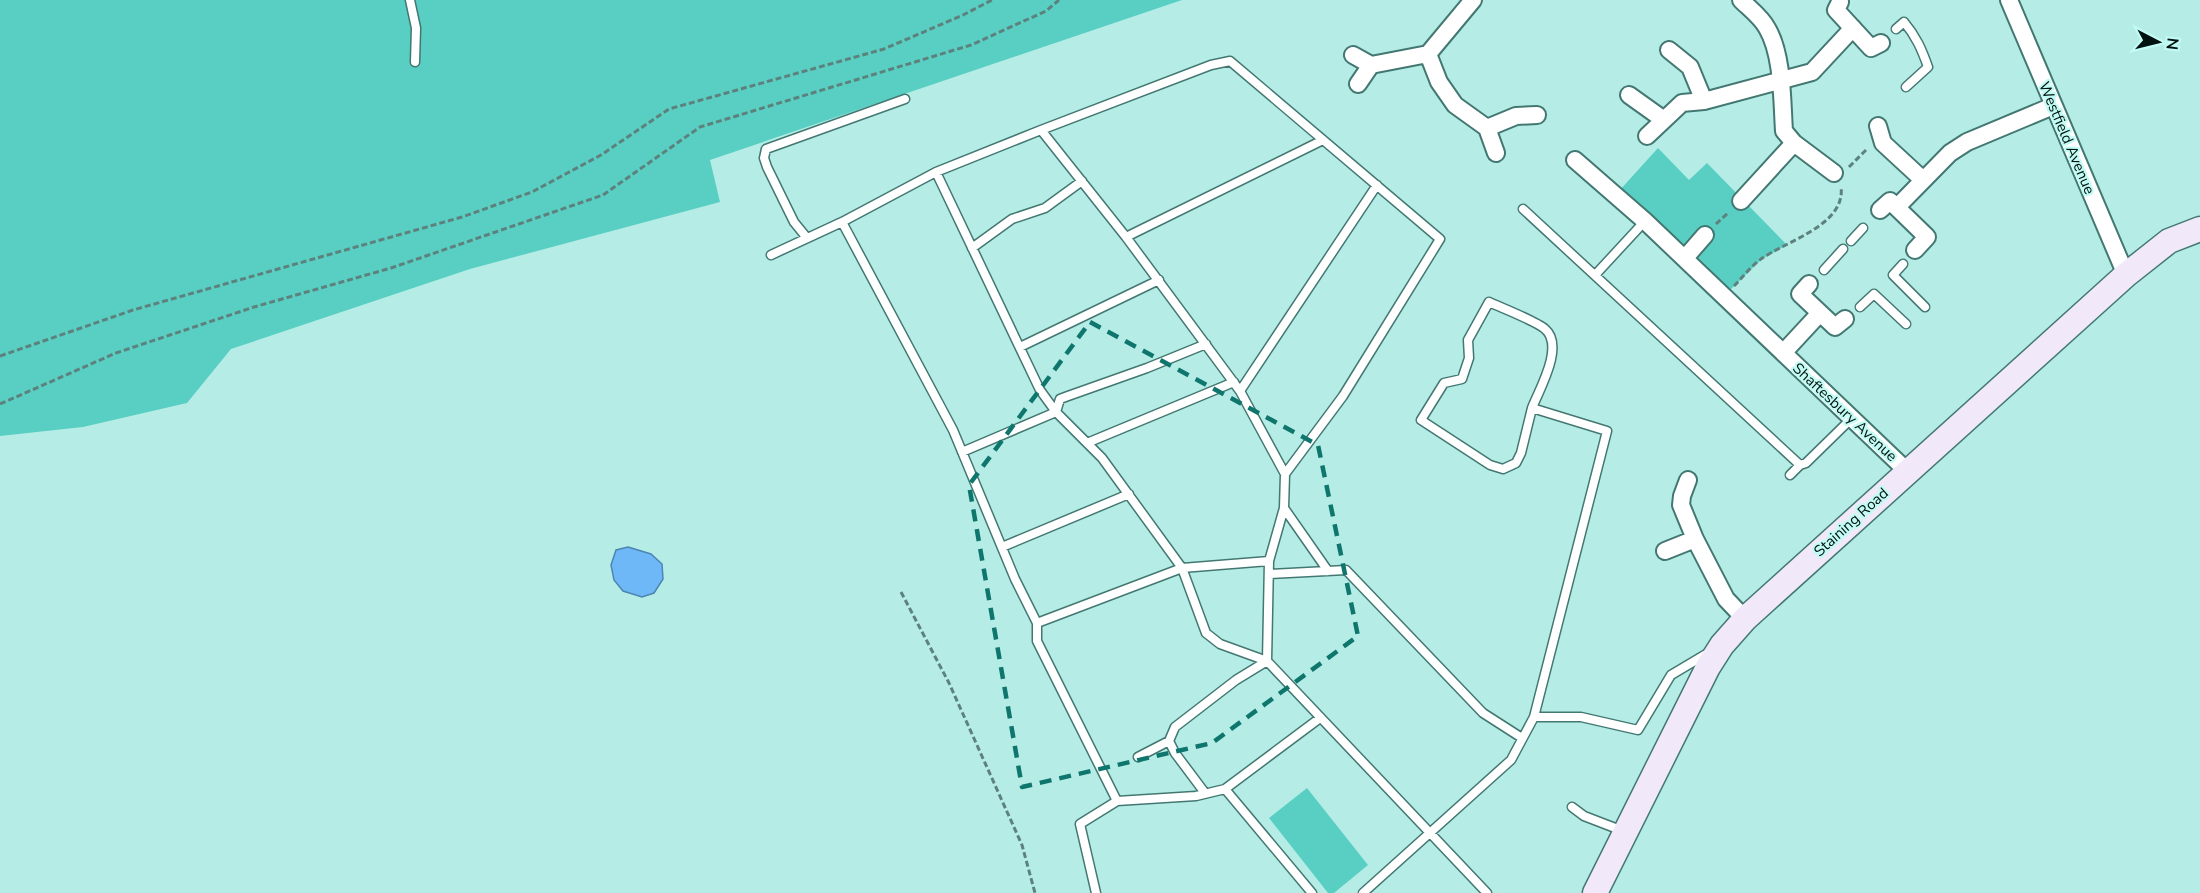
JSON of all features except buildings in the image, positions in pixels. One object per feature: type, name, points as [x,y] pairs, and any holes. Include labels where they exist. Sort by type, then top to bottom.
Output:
[{"type":"street","points":[[1353,55],[1371,65],[1428,54],[1473,0]]},
{"type":"street","points":[[1741,0],[1768,28],[1782,81],[1784,131],[1794,143],[1841,174]]},
{"type":"street","name":"Westfield Avenue","points":[[2009,0],[2126,275]]},
{"type":"street","points":[[1839,2],[1836,10],[1871,48],[1881,43]]},
{"type":"street","points":[[1647,136],[1682,104],[1704,101],[1812,72],[1853,28]]},
{"type":"street","points":[[1669,50],[1690,67],[1704,101]]},
{"type":"street","points":[[1428,54],[1438,82],[1455,105],[1486,128],[1496,153]]},
{"type":"street","points":[[1358,84],[1371,65]]},
{"type":"street","points":[[1629,95],[1664,120]]},
{"type":"street","points":[[1897,207],[1944,157],[1967,142],[2053,106]]},
{"type":"street","points":[[1486,128],[1516,116],[1537,115]]},
{"type":"street","points":[[1878,126],[1883,143],[1922,179]]},
{"type":"street","points":[[1741,201],[1794,143]]},
{"type":"street","name":"Shaftesbury Avenue","points":[[1575,160],[1685,258],[1907,471]]},
{"type":"street","points":[[1880,210],[1890,201],[1927,237],[1915,250]]},
{"type":"street","name":"Staining Road","points":[[1594,893],[1708,667],[1722,645],[1745,619],[2126,275],[2169,241],[2200,229]]},
{"type":"street","points":[[1685,258],[1706,235]]},
{"type":"street","points":[[1809,284],[1800,294],[1835,327],[1845,319]]},
{"type":"street","name":"Shaftesbury Avenue","points":[[1783,353],[1820,313]]},
{"type":"street","points":[[1688,480],[1682,496],[1682,505],[1695,539],[1726,599],[1745,619]]},
{"type":"street","points":[[1665,551],[1695,539]]},
{"type":"lane","points":[[410,0],[416,28],[415,62]]},
{"type":"lane","points":[[1896,29],[1904,22],[1914,33],[1928,67],[1906,87]]},
{"type":"lane","points":[[771,255],[842,222],[936,172],[1211,65],[1230,62],[1440,239],[1343,396],[1285,474]]},
{"type":"lane","points":[[807,238],[794,222],[767,167],[764,158],[766,149],[905,99]]},
{"type":"lane","points":[[1041,130],[1159,280],[1234,382],[1285,474],[1284,508],[1269,561],[1267,661]]},
{"type":"lane","points":[[1126,237],[1323,140]]},
{"type":"lane","points":[[936,172],[1040,390],[1056,412],[1102,458],[1182,568],[1206,633],[1220,644],[1267,661],[1487,893]]},
{"type":"lane","points":[[972,248],[1012,219],[1045,208],[1082,181]]},
{"type":"lane","points":[[1240,391],[1377,185]]},
{"type":"lane","points":[[1523,209],[1596,274],[1800,465]]},
{"type":"lane","points":[[1596,274],[1645,221]]},
{"type":"lane","points":[[842,222],[953,430],[1015,579],[1037,623],[1037,641],[1116,801]]},
{"type":"lane","points":[[1851,241],[1863,228]]},
{"type":"lane","points":[[1824,270],[1843,249]]},
{"type":"lane","points":[[1903,264],[1893,275],[1925,307]]},
{"type":"lane","points":[[1020,347],[1159,280]]},
{"type":"lane","points":[[1860,307],[1874,294],[1906,324]]},
{"type":"lane","points":[[1490,302],[1546,329],[1552,342],[1551,361],[1532,408],[1516,464],[1503,469],[1490,465],[1421,420],[1444,383],[1462,379],[1469,358],[1468,340],[1490,302]]},
{"type":"lane","points":[[962,452],[1056,412],[1060,399],[1206,344]]},
{"type":"lane","points":[[1087,443],[1234,382]]},
{"type":"lane","points":[[1363,893],[1511,760],[1534,717],[1607,431],[1532,408]]},
{"type":"lane","points":[[1790,475],[1800,465],[1806,463],[1853,417]]},
{"type":"lane","points":[[1002,547],[1129,494]]},
{"type":"lane","points":[[1284,508],[1328,571]]},
{"type":"lane","points":[[1037,623],[1182,568],[1269,561]]},
{"type":"lane","points":[[1269,574],[1346,570],[1483,713],[1522,738]]},
{"type":"lane","points":[[1534,717],[1581,717],[1638,730],[1671,675],[1722,645]]},
{"type":"lane","points":[[1138,757],[1169,741],[1175,727],[1236,680],[1267,661]]},
{"type":"lane","points":[[1096,893],[1080,824],[1116,801],[1205,794],[1225,789],[1320,718]]},
{"type":"lane","points":[[1169,741],[1205,794]]},
{"type":"lane","points":[[1225,789],[1312,893]]},
{"type":"lane","points":[[1572,807],[1584,816],[1626,832]]},
{"type":"path","points":[[0,356],[133,310],[462,217],[532,192],[601,155],[669,109],[884,49],[992,0]]},
{"type":"path","points":[[0,404],[116,353],[254,307],[391,268],[603,195],[700,127],[971,45],[1046,11],[1059,0]]},
{"type":"path","points":[[1724,295],[1760,260],[1818,226],[1836,210],[1842,199],[1841,174],[1871,146],[1883,143]]},
{"type":"path","points":[[1706,235],[1741,201]]},
{"type":"path","points":[[900,592],[949,683],[1022,845],[1035,893]]},
{"type":"highlighted area","points":[[1090,322],[1318,445],[1358,636],[1212,743],[1022,787],[969,485]]},
{"type":"shaded area","points":[[0,0],[1182,0],[710,160],[720,202],[470,269],[231,349],[187,403],[83,427],[0,436]]},
{"type":"shaded area","points":[[1658,148],[1689,180],[1707,163],[1787,245],[1762,259],[1728,292],[1619,191]]},
{"type":"shaded area","points":[[628,547],[651,554],[662,564],[663,579],[654,593],[642,597],[623,591],[614,580],[611,565],[616,550]]},
{"type":"shaded area","points":[[1307,788],[1368,865],[1334,893],[1328,893],[1269,818]]}]
